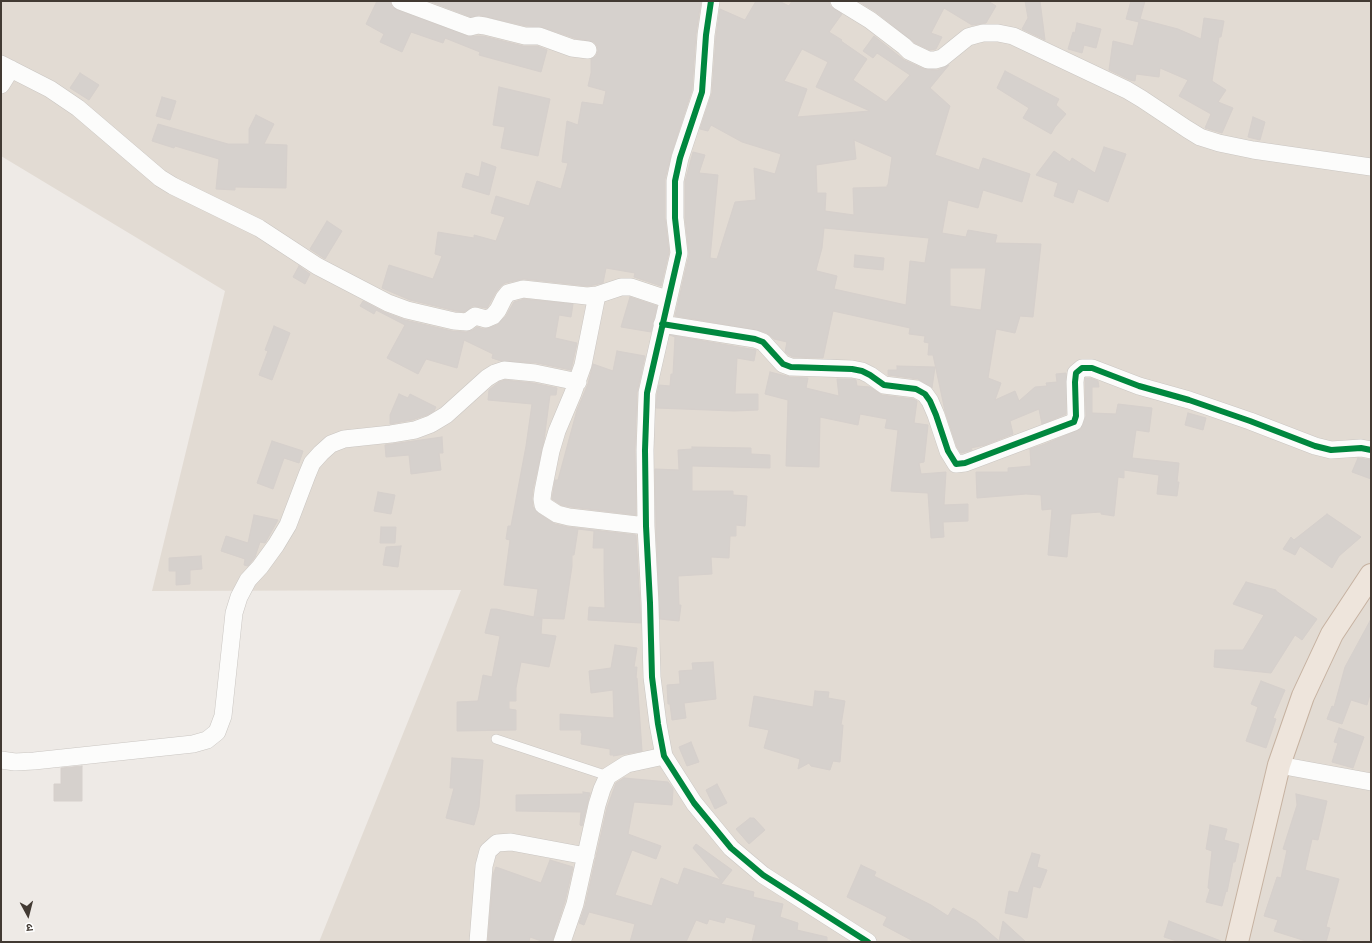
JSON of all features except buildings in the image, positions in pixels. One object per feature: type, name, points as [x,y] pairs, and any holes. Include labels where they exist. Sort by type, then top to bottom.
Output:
[{"type":"highway","points":[[1237,942],[1278,765],[1303,696],[1332,634],[1371,574]]},
{"type":"street","points":[[400,1],[470,27],[478,25],[525,36],[540,36],[572,48],[588,50]]},
{"type":"street","points":[[711,1],[706,35],[702,92],[680,158],[676,181],[675,218],[679,253],[667,299],[647,393],[645,450],[646,526],[652,677],[658,724],[664,756],[694,803],[731,848],[763,875],[868,942]]},
{"type":"street","points":[[839,1],[870,20],[909,51],[928,60],[942,58],[968,37],[975,35],[983,33],[1013,36],[1127,90],[1187,129],[1206,139],[1253,150],[1371,167]]},
{"type":"street","points":[[1,85],[6,67],[50,89],[78,108],[160,178],[173,186],[259,228],[317,266],[388,303],[407,310],[467,322],[475,316],[486,319],[493,316],[508,293],[523,289],[586,296],[597,295],[621,287],[631,287],[667,299]]},
{"type":"street","points":[[597,295],[578,382],[551,451],[543,491],[543,505],[557,514],[569,517],[646,526]]},
{"type":"street","points":[[662,324],[755,339],[763,342],[783,364],[791,367],[852,369],[870,374],[884,385],[916,389],[925,394],[930,401],[948,451],[956,464],[965,464],[1074,422],[1076,416],[1076,373],[1082,368],[1092,368],[1139,386],[1189,400],[1315,446],[1331,450],[1361,448],[1371,450]]},
{"type":"street","points":[[1,760],[15,762],[34,761],[193,744],[207,740],[217,732],[223,716],[234,613],[239,597],[248,580],[260,567],[276,545],[288,525],[306,475],[312,463],[321,452],[331,444],[344,439],[415,430],[431,424],[446,415],[487,378],[504,370],[535,373],[578,382]]},
{"type":"street","points":[[562,942],[575,904],[597,805],[608,776],[615,770],[627,764],[664,756]]},
{"type":"street","points":[[1278,765],[1371,782]]},
{"type":"street","points":[[478,942],[484,866],[488,851],[497,842],[511,842],[586,856]]},
{"type":"lane","points":[[496,739],[608,776]]},
{"type":"shaded area","points":[[1,1],[1371,1],[1371,942],[319,942],[461,590],[152,591],[225,291],[1,156]]},
{"type":"cycle path","points":[[711,1],[706,35],[702,92],[680,158],[675,181],[675,218],[679,253],[647,393],[645,450],[646,526],[652,677],[658,724],[664,756],[694,803],[731,848],[763,875],[868,942]]},
{"type":"cycle path","points":[[662,324],[755,339],[763,342],[783,364],[791,367],[852,369],[862,371],[884,385],[916,389],[925,394],[930,401],[948,451],[956,464],[965,463],[1074,422],[1076,416],[1076,373],[1082,368],[1092,368],[1139,386],[1189,400],[1315,446],[1331,450],[1361,448],[1371,450]]}]
